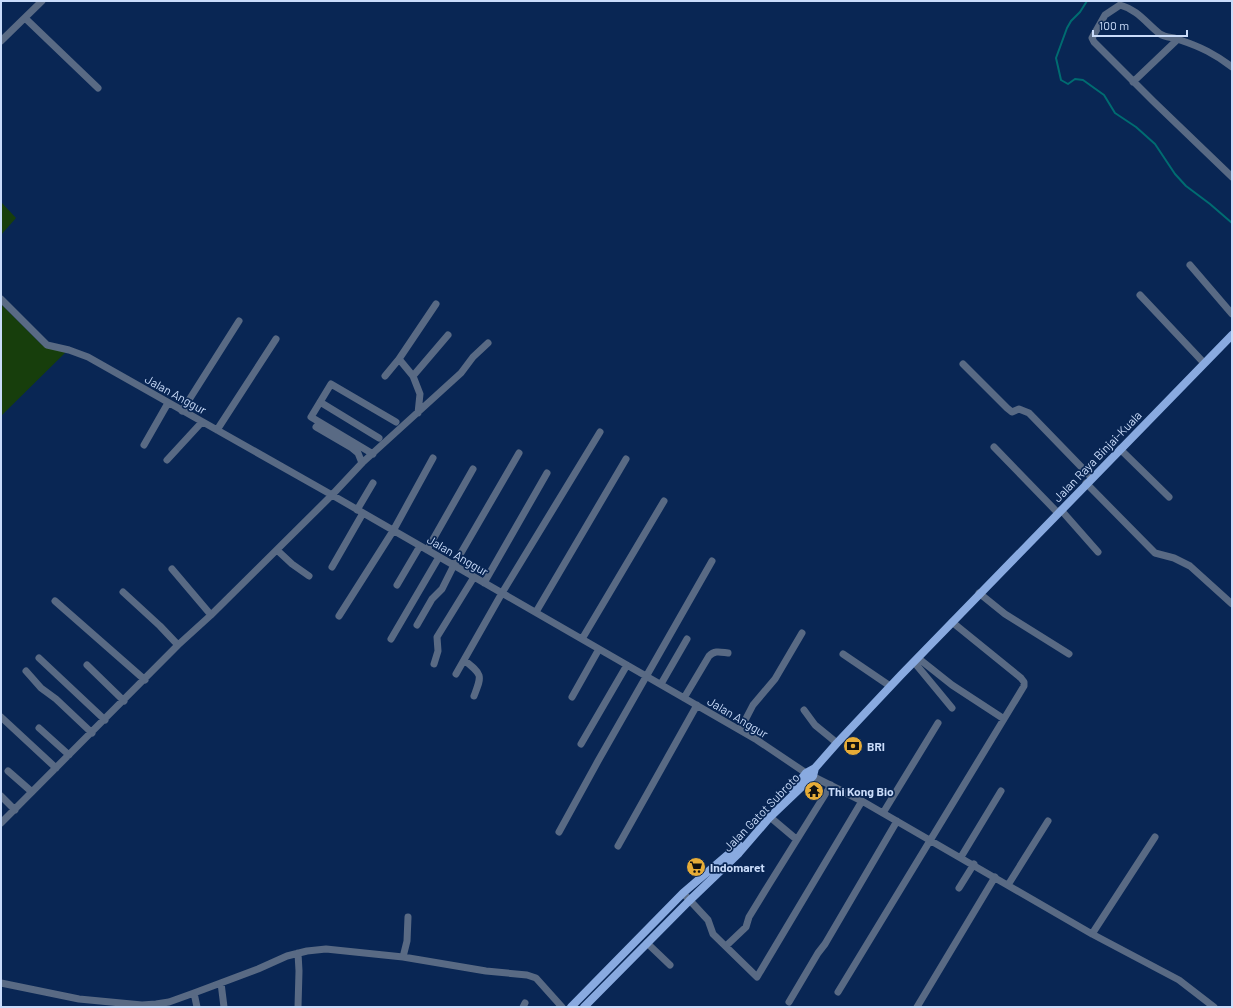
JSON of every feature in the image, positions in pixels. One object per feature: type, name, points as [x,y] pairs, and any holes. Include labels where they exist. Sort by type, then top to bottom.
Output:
[{"type":"main road","name":"Jalan Raya Binjai-Kuala","points":[[979,593],[1204,363],[1230,340]]},
{"type":"main road","name":"Jalan Gatot Subroto","points":[[584,1007],[770,817],[890,686],[979,593]]},
{"type":"main road","points":[[572,1007],[683,894],[737,851],[794,789],[811,773]]},
{"type":"street","points":[[1,41],[42,1]]},
{"type":"street","points":[[1232,67],[1217,55],[1178,39],[1160,34],[1132,9],[1120,5],[1105,15],[1092,39],[1232,177]]},
{"type":"street","points":[[25,18],[98,88]]},
{"type":"street","points":[[1134,82],[1178,39]]},
{"type":"street","points":[[1190,266],[1232,314]]},
{"type":"street","points":[[1140,295],[1204,363]]},
{"type":"street","name":"Jalan Anggur","points":[[1,299],[48,346],[69,350],[88,357],[217,430],[661,684],[831,785],[974,864],[1092,934],[1179,980],[1214,1007]]},
{"type":"street","points":[[385,376],[399,359],[436,304]]},
{"type":"street","points":[[182,411],[240,321]]},
{"type":"street","points":[[413,376],[448,335]]},
{"type":"street","points":[[217,430],[276,339]]},
{"type":"street","points":[[1,823],[178,645],[211,615],[332,496],[362,463],[461,373],[473,357],[488,343]]},
{"type":"street","points":[[399,359],[413,376],[420,394],[418,413]]},
{"type":"street","points":[[963,364],[1012,412],[1020,410],[1030,413],[1089,481],[1155,553],[1174,558],[1190,566],[1232,604]]},
{"type":"street","points":[[373,454],[311,416],[331,384],[396,422]]},
{"type":"street","points":[[320,402],[379,438]]},
{"type":"street","points":[[144,445],[168,403]]},
{"type":"street","points":[[167,460],[202,422]]},
{"type":"street","points":[[316,427],[352,448],[358,453],[362,463]]},
{"type":"street","points":[[456,674],[502,593],[600,432]]},
{"type":"street","points":[[994,447],[1060,511],[1098,552]]},
{"type":"street","points":[[1120,449],[1169,497]]},
{"type":"street","points":[[417,625],[432,599],[442,589],[454,565],[519,453]]},
{"type":"street","points":[[339,616],[393,531],[433,458]]},
{"type":"street","points":[[536,612],[626,459]]},
{"type":"street","points":[[427,550],[473,469]]},
{"type":"street","points":[[484,583],[547,473]]},
{"type":"street","points":[[332,567],[373,483]]},
{"type":"street","points":[[582,639],[664,501]]},
{"type":"street","points":[[397,585],[420,546]]},
{"type":"street","points":[[277,550],[292,564],[309,576]]},
{"type":"street","points":[[391,639],[439,557]]},
{"type":"street","points":[[559,832],[712,561]]},
{"type":"street","points":[[172,569],[211,615]]},
{"type":"street","points":[[434,664],[438,651],[437,637],[474,577]]},
{"type":"street","points":[[124,592],[178,645]]},
{"type":"street","points":[[979,593],[1005,614],[1068,654]]},
{"type":"street","points":[[55,601],[144,680]]},
{"type":"street","points":[[838,992],[1024,688],[1024,682],[1016,674],[952,622]]},
{"type":"street","points":[[740,730],[754,705],[775,679],[802,633]]},
{"type":"street","points":[[661,684],[687,639]]},
{"type":"street","points":[[572,697],[599,649]]},
{"type":"street","points":[[684,698],[710,656],[717,651],[728,653]]},
{"type":"street","points":[[843,654],[890,686]]},
{"type":"street","points":[[39,658],[105,720]]},
{"type":"street","points":[[464,660],[479,673],[480,679],[474,696]]},
{"type":"street","points":[[916,660],[1004,719]]},
{"type":"street","points":[[916,660],[952,708]]},
{"type":"street","points":[[87,665],[124,701]]},
{"type":"street","points":[[580,744],[627,665]]},
{"type":"street","points":[[26,671],[41,688],[56,699],[92,733]]},
{"type":"street","points":[[618,846],[697,705]]},
{"type":"street","points":[[804,710],[815,724],[837,743]]},
{"type":"street","points":[[1,717],[56,768]]},
{"type":"street","points":[[883,813],[938,723]]},
{"type":"street","points":[[39,728],[69,755]]},
{"type":"street","points":[[8,771],[32,792]]},
{"type":"street","points":[[726,946],[746,928],[749,917],[831,785]]},
{"type":"street","points":[[961,857],[1001,791]]},
{"type":"street","points":[[1,796],[15,810]]},
{"type":"street","points":[[683,894],[708,920],[713,934],[757,977],[862,801]]},
{"type":"street","points":[[770,817],[796,840]]},
{"type":"street","points":[[789,1002],[897,821]]},
{"type":"street","points":[[1008,885],[1048,821]]},
{"type":"street","points":[[1092,934],[1155,837]]},
{"type":"street","points":[[959,888],[974,864]]},
{"type":"street","points":[[917,1007],[995,877]]},
{"type":"street","points":[[403,957],[407,941],[408,917]]},
{"type":"street","points":[[647,943],[670,965]]},
{"type":"street","points":[[1,983],[72,997],[142,1006],[169,1002],[298,953],[326,949],[403,957],[527,975],[536,978],[562,1007]]},
{"type":"street","points":[[298,953],[298,1007]]},
{"type":"street","points":[[220,983],[224,1007]]},
{"type":"street","points":[[194,993],[197,1007]]},
{"type":"green space","points":[[1,202],[16,218],[1,235]]},
{"type":"green space","points":[[1,304],[42,345],[66,352],[1,416]]},
{"type":"waterway","points":[[1087,1],[1067,28],[1056,58],[1061,80],[1068,84],[1075,79],[1083,80],[1104,95],[1115,113],[1136,127],[1155,144],[1175,174],[1186,186],[1232,223]]},
{"type":"place","name":"BRI","points":[[853,746]]},
{"type":"place","name":"Thi Kong Bio","points":[[814,791]]},
{"type":"place","name":"Indomaret","points":[[696,867]]}]
